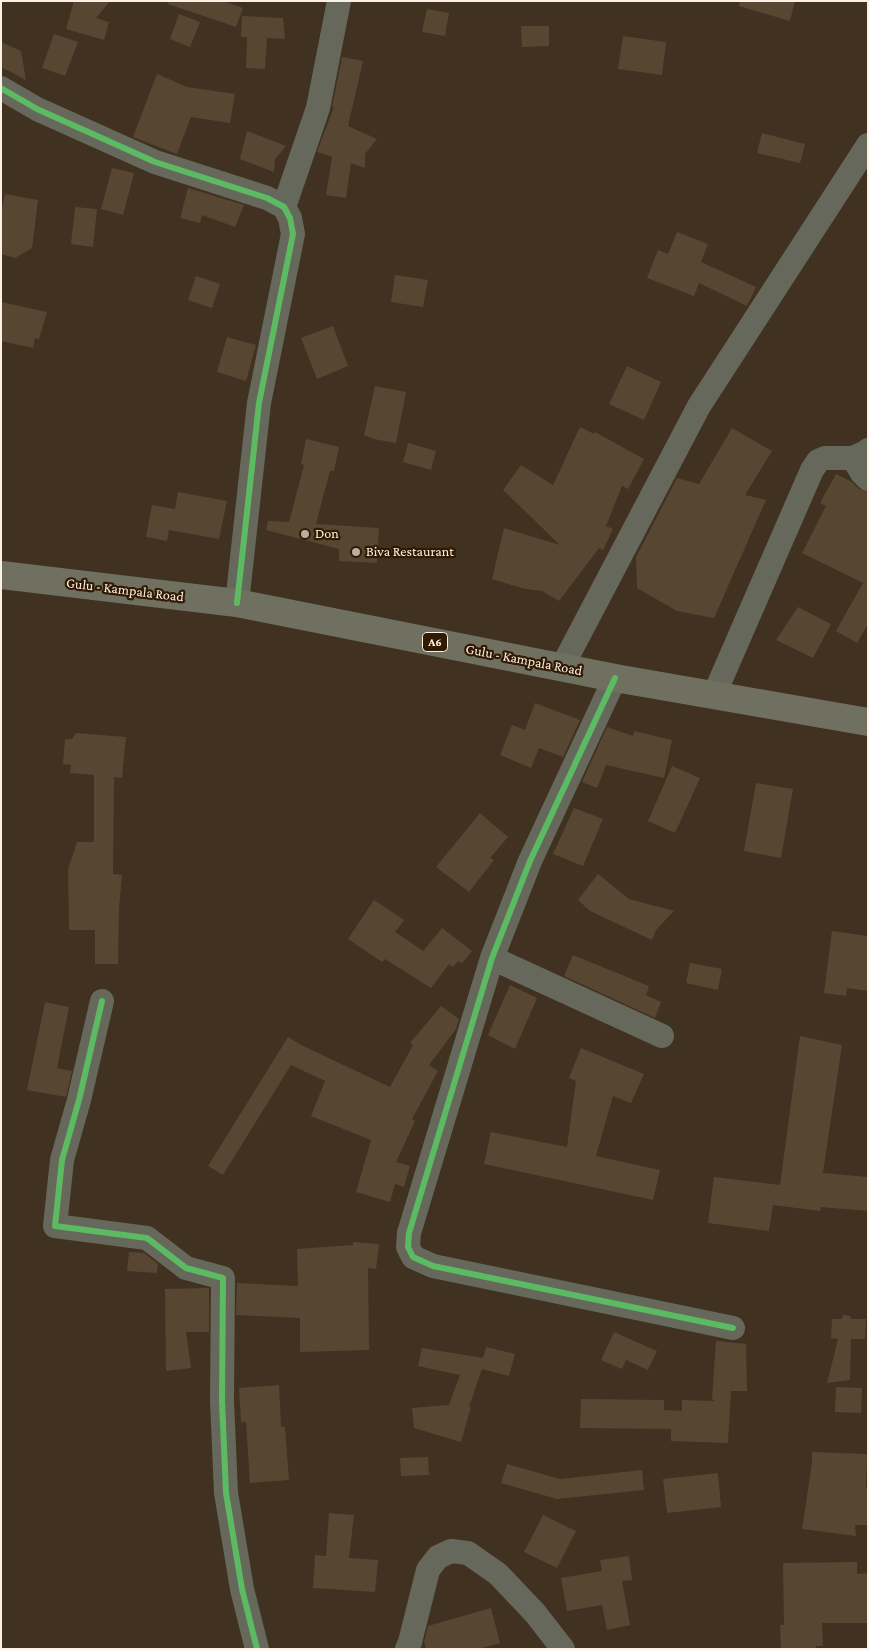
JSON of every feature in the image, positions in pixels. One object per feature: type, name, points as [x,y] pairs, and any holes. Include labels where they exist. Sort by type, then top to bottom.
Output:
[{"type":"main road","name":"Gulu - Kampala Road","points":[[1,575],[237,603],[615,678],[868,722]]},
{"type":"street","points":[[284,207],[318,108],[339,1]]},
{"type":"street","points":[[1,88],[37,109],[155,162],[267,198],[284,207],[290,218],[293,234],[259,403],[237,603]]},
{"type":"street","points":[[562,667],[699,406],[868,145]]},
{"type":"street","points":[[714,694],[812,470],[818,461],[825,458],[861,454],[862,473],[868,479]]},
{"type":"street","points":[[615,678],[530,861],[492,958],[409,1233],[408,1247],[413,1257],[433,1266],[733,1328]]},
{"type":"street","points":[[492,958],[662,1036]]},
{"type":"street","points":[[102,1001],[79,1100],[62,1160],[55,1226],[147,1238],[186,1268],[224,1278],[222,1401],[226,1493],[242,1589],[257,1649]]},
{"type":"street","points":[[407,1649],[428,1570],[438,1557],[451,1551],[468,1553],[498,1574],[535,1614],[563,1649]]},
{"type":"building","points":[[74,1],[110,1],[96,18],[109,22],[104,40],[66,29]]},
{"type":"building","points":[[169,1],[223,1],[243,8],[236,27],[168,4]]},
{"type":"building","points":[[740,1],[795,1],[790,21],[739,6]]},
{"type":"building","points":[[427,9],[449,13],[445,36],[422,32]]},
{"type":"building","points":[[179,14],[200,22],[190,47],[170,39]]},
{"type":"building","points":[[242,16],[283,18],[285,39],[267,38],[265,69],[246,68],[247,37],[241,37]]},
{"type":"building","points":[[521,26],[549,26],[549,46],[522,47]]},
{"type":"building","points":[[54,34],[78,42],[65,76],[42,68]]},
{"type":"building","points":[[623,36],[666,42],[662,75],[618,69]]},
{"type":"building","points":[[1,42],[21,51],[26,80],[1,67]]},
{"type":"building","points":[[342,57],[363,61],[348,126],[377,139],[365,154],[365,168],[351,163],[346,198],[326,195],[332,157],[317,152],[334,107],[332,107]]},
{"type":"building","points":[[157,74],[187,87],[235,94],[230,123],[191,117],[177,154],[133,137]]},
{"type":"building","points":[[247,131],[286,146],[275,159],[274,172],[240,159]]},
{"type":"building","points":[[762,133],[805,144],[800,163],[757,153]]},
{"type":"building","points":[[112,168],[134,173],[123,215],[101,209]]},
{"type":"building","points":[[188,188],[244,205],[235,227],[202,215],[200,223],[180,218]]},
{"type":"building","points":[[5,194],[38,200],[32,248],[15,258],[1,254],[1,212]]},
{"type":"building","points":[[75,207],[97,209],[93,247],[71,244]]},
{"type":"building","points":[[677,232],[708,244],[701,262],[756,287],[747,306],[699,283],[694,296],[647,278],[658,250],[668,254]]},
{"type":"building","points":[[395,275],[428,280],[423,307],[391,302]]},
{"type":"building","points":[[196,276],[220,284],[212,308],[188,300]]},
{"type":"building","points":[[1,302],[47,312],[39,339],[35,338],[33,348],[1,341]]},
{"type":"building","points":[[333,326],[348,366],[317,379],[301,338]]},
{"type":"building","points":[[227,337],[256,345],[246,381],[217,372]]},
{"type":"building","points":[[627,366],[661,382],[644,420],[609,404]]},
{"type":"building","points":[[375,386],[406,392],[396,443],[364,435]]},
{"type":"building","points":[[580,427],[594,434],[595,432],[644,459],[628,489],[622,486],[606,526],[613,529],[603,550],[599,548],[559,601],[542,591],[525,589],[492,579],[504,528],[560,545],[503,490],[521,465],[553,485]]},
{"type":"building","points":[[732,428],[772,451],[745,495],[766,500],[714,618],[677,611],[637,588],[636,557],[677,478],[699,484]]},
{"type":"building","points":[[306,439],[339,447],[334,471],[330,471],[316,524],[379,528],[377,563],[339,561],[339,549],[266,530],[268,521],[289,522],[304,465],[301,464]]},
{"type":"building","points":[[408,443],[436,451],[431,470],[403,462]]},
{"type":"building","points":[[836,474],[852,482],[859,489],[868,492],[868,624],[857,643],[836,631],[863,583],[802,553],[826,506],[820,503]]},
{"type":"building","points":[[178,492],[227,501],[219,539],[169,530],[167,541],[146,537],[152,505],[175,509]]},
{"type":"building","points":[[798,607],[831,624],[813,658],[776,640]]},
{"type":"building","points":[[535,703],[580,720],[563,757],[539,748],[531,768],[500,755],[512,725],[525,730]]},
{"type":"building","points":[[607,727],[633,736],[634,731],[672,740],[664,778],[606,765],[597,788],[582,782]]},
{"type":"building","points":[[76,733],[126,737],[122,778],[114,777],[113,874],[122,875],[119,908],[118,964],[95,964],[95,930],[69,930],[68,869],[77,842],[94,842],[94,775],[70,773],[71,765],[63,764],[65,739],[72,739]]},
{"type":"building","points":[[672,766],[700,778],[675,833],[648,821]]},
{"type":"building","points":[[756,783],[793,789],[781,858],[744,851]]},
{"type":"building","points":[[574,808],[603,819],[583,866],[553,854]]},
{"type":"building","points":[[480,813],[508,837],[490,858],[494,860],[469,892],[436,867]]},
{"type":"building","points":[[598,874],[629,899],[674,911],[656,930],[652,940],[590,911],[578,900]]},
{"type":"building","points":[[374,900],[404,920],[395,932],[423,951],[442,928],[472,951],[462,963],[458,961],[453,967],[449,964],[431,988],[385,959],[382,962],[348,939]]},
{"type":"building","points":[[832,931],[868,936],[868,991],[847,988],[846,996],[824,993]]},
{"type":"building","points":[[573,955],[649,986],[646,995],[661,1002],[655,1018],[564,976]]},
{"type":"building","points":[[690,963],[722,969],[718,990],[686,983]]},
{"type":"building","points":[[510,985],[537,998],[515,1049],[488,1035]]},
{"type":"building","points":[[45,1002],[69,1007],[57,1068],[72,1071],[66,1097],[27,1090]]},
{"type":"building","points":[[441,1006],[459,1019],[456,1029],[429,1065],[438,1071],[412,1119],[415,1121],[396,1162],[410,1166],[404,1187],[395,1184],[390,1202],[356,1192],[371,1140],[311,1116],[325,1081],[291,1065],[223,1175],[208,1166],[288,1037],[390,1087],[413,1045],[410,1043]]},
{"type":"building","points":[[800,1036],[842,1045],[823,1173],[868,1177],[868,1211],[821,1207],[820,1211],[773,1205],[769,1231],[708,1223],[714,1177],[780,1185]]},
{"type":"building","points":[[581,1048],[644,1074],[631,1103],[613,1096],[596,1156],[660,1170],[653,1200],[484,1164],[491,1132],[567,1147],[576,1081],[569,1078]]},
{"type":"building","points":[[353,1242],[379,1244],[376,1269],[368,1268],[369,1350],[300,1352],[300,1318],[236,1315],[237,1283],[298,1286],[297,1249],[353,1245]]},
{"type":"building","points":[[129,1252],[144,1253],[158,1264],[157,1273],[127,1271]]},
{"type":"building","points":[[209,1288],[209,1332],[186,1332],[191,1368],[166,1371],[165,1289]]},
{"type":"building","points":[[843,1315],[851,1316],[851,1319],[866,1319],[865,1339],[851,1339],[850,1380],[827,1383],[838,1339],[831,1338],[832,1319],[842,1319]]},
{"type":"building","points":[[614,1332],[657,1351],[648,1370],[626,1360],[622,1369],[601,1360]]},
{"type":"building","points":[[716,1341],[746,1344],[747,1391],[731,1391],[728,1443],[671,1441],[671,1429],[580,1428],[581,1399],[664,1400],[664,1410],[682,1411],[682,1400],[715,1401],[712,1399]]},
{"type":"building","points":[[486,1347],[515,1354],[509,1376],[482,1369],[469,1407],[471,1407],[461,1442],[414,1428],[412,1408],[449,1405],[460,1375],[418,1366],[422,1348],[483,1358]]},
{"type":"building","points":[[279,1385],[281,1427],[285,1427],[289,1480],[250,1483],[246,1422],[241,1422],[239,1388]]},
{"type":"building","points":[[836,1387],[862,1388],[861,1413],[835,1412]]},
{"type":"building","points":[[812,1452],[867,1454],[868,1525],[855,1525],[856,1536],[802,1529]]},
{"type":"building","points":[[428,1457],[429,1475],[401,1476],[400,1458]]},
{"type":"building","points":[[507,1464],[560,1479],[642,1470],[644,1490],[557,1499],[501,1483]]},
{"type":"building","points":[[718,1473],[721,1507],[667,1513],[663,1479]]},
{"type":"building","points":[[329,1513],[354,1515],[349,1558],[378,1560],[375,1592],[313,1588],[315,1555],[326,1556]]},
{"type":"building","points":[[543,1515],[576,1531],[557,1568],[524,1552]]},
{"type":"building","points":[[629,1556],[632,1580],[622,1581],[630,1625],[607,1630],[602,1605],[567,1611],[561,1578],[602,1571],[600,1560]]},
{"type":"building","points":[[857,1562],[857,1574],[868,1573],[868,1623],[822,1623],[823,1646],[816,1646],[816,1649],[781,1649],[780,1625],[784,1625],[783,1563]]},
{"type":"building","points":[[491,1608],[500,1643],[478,1649],[426,1649],[424,1642],[428,1626]]},
{"type":"cycle path","points":[[1,88],[37,109],[155,162],[267,198],[284,207],[290,218],[293,234],[259,403],[237,603]]},
{"type":"cycle path","points":[[615,678],[530,861],[492,958],[409,1233],[408,1247],[413,1257],[433,1266],[733,1328]]},
{"type":"cycle path","points":[[102,1001],[79,1100],[62,1160],[55,1226],[147,1238],[186,1268],[223,1278],[222,1401],[226,1493],[242,1589],[257,1649]]},
{"type":"place","name":"Don","points":[[305,534]]},
{"type":"place","name":"Biva Restaurant","points":[[356,552]]}]
